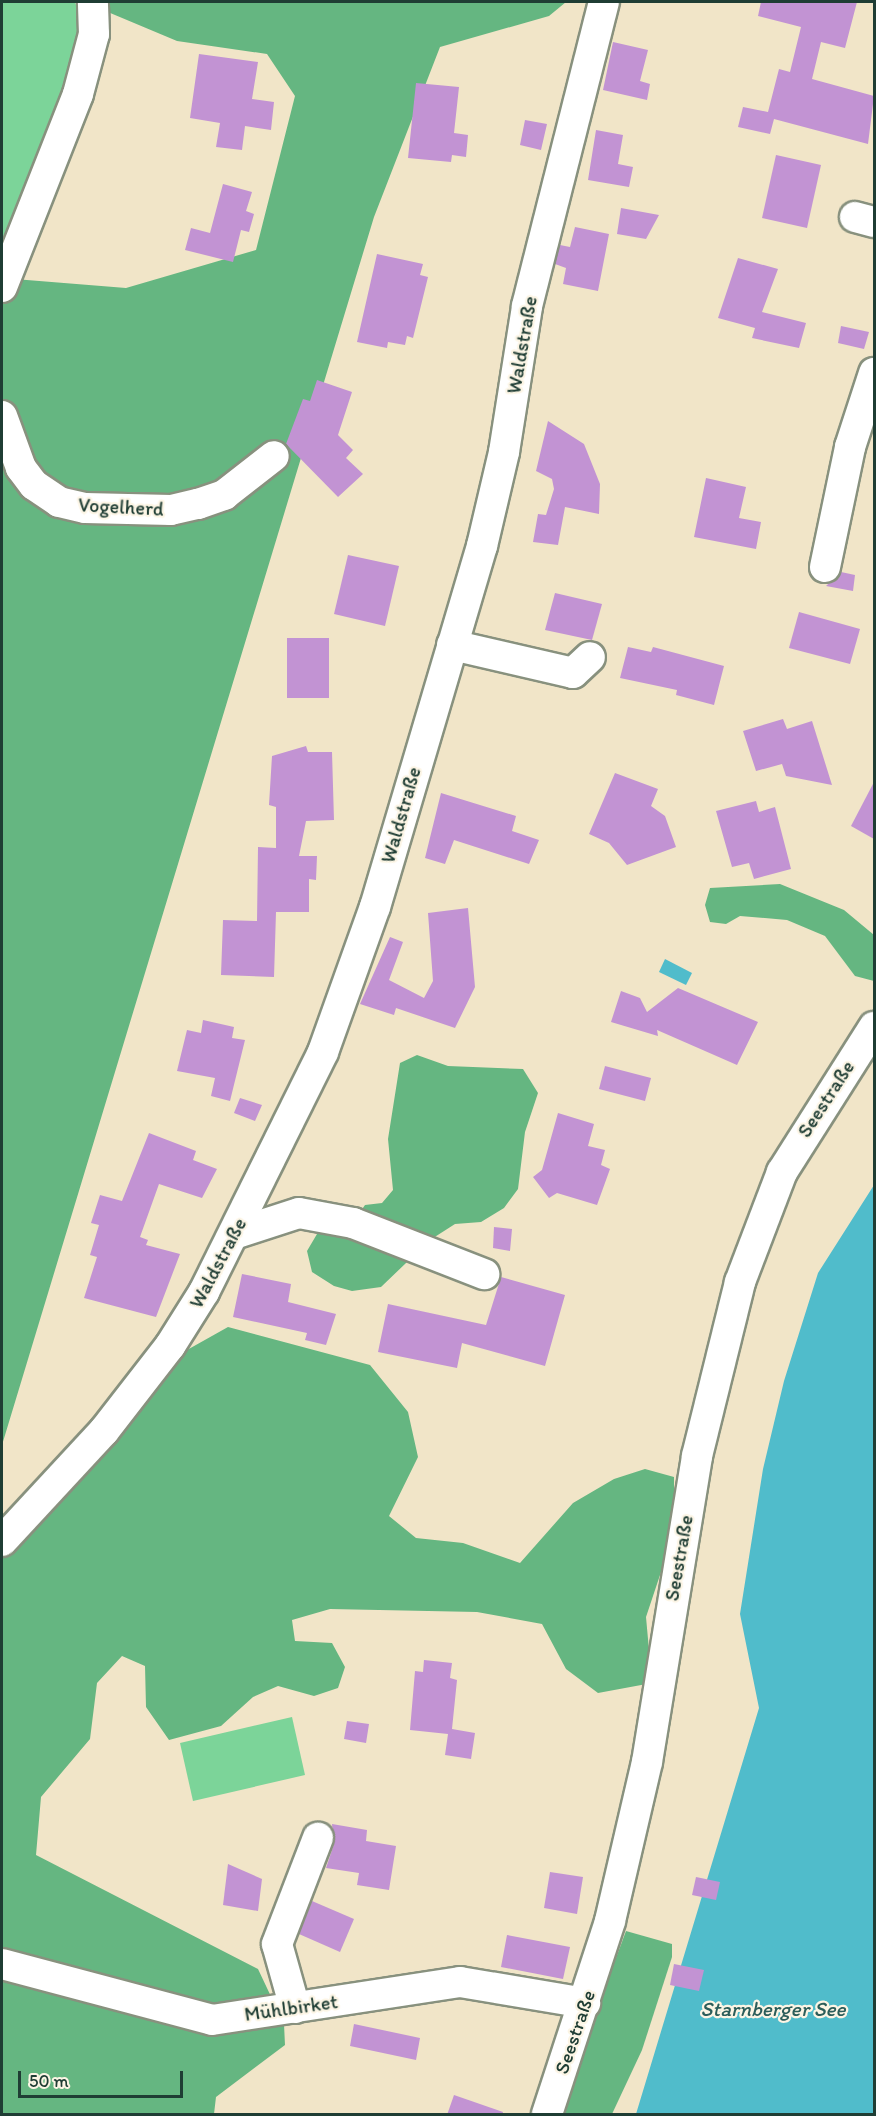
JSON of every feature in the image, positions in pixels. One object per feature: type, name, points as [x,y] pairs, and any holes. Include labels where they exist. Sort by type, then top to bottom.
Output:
[{"type":"street","points":[[2,287],[78,94],[94,34],[93,2]]},
{"type":"street","name":"Waldstraße","points":[[2,1540],[104,1431],[170,1346],[234,1234],[323,1052],[352,976],[452,645],[501,462],[527,306],[604,2]]},
{"type":"street","points":[[825,567],[850,447],[874,373]]},
{"type":"street","name":"Vogelherd","points":[[2,416],[21,468],[34,485],[59,502],[85,508],[150,511],[198,504],[224,495],[274,456]]},
{"type":"street","points":[[452,645],[573,673],[590,657]]},
{"type":"street","name":"Seestraße","points":[[547,2115],[585,2003],[647,1762],[697,1456],[740,1282],[782,1172],[874,1027]]},
{"type":"street","points":[[234,1234],[299,1214],[352,1223],[484,1274]]},
{"type":"street","points":[[295,2008],[277,1944],[318,1838]]},
{"type":"street","name":"Mühlbirket","points":[[2,1964],[212,2020],[460,1982],[585,2003]]},
{"type":"green space","points":[[2,2],[75,2],[81,20],[80,50],[2,261]]},
{"type":"green space","points":[[84,2],[566,2],[549,16],[440,47],[374,217],[2,1445],[2,278],[126,288],[256,250],[295,96],[267,54],[177,41]]},
{"type":"green space","points":[[780,884],[844,910],[874,935],[874,981],[855,976],[825,936],[787,920],[740,916],[726,924],[710,922],[705,905],[710,888]]},
{"type":"green space","points":[[417,1055],[448,1066],[523,1069],[538,1093],[525,1132],[518,1189],[504,1208],[481,1222],[455,1224],[430,1240],[381,1287],[352,1291],[334,1286],[312,1272],[307,1251],[317,1234],[347,1231],[365,1205],[382,1203],[393,1190],[388,1139],[400,1063]]},
{"type":"green space","points":[[228,1327],[370,1365],[408,1412],[418,1457],[389,1516],[416,1538],[463,1543],[520,1563],[573,1503],[614,1479],[645,1469],[674,1477],[674,1533],[646,1617],[652,1683],[598,1693],[566,1669],[542,1624],[477,1612],[330,1609],[292,1620],[295,1641],[332,1643],[345,1667],[338,1688],[314,1696],[278,1686],[253,1697],[221,1726],[169,1740],[146,1707],[145,1666],[122,1656],[97,1683],[90,1739],[41,1797],[36,1855],[258,1969],[284,2024],[285,2045],[216,2097],[214,2114],[2,2114],[2,1558],[102,1454],[187,1350]]},
{"type":"green space","points":[[292,1717],[305,1775],[193,1801],[180,1743]]},
{"type":"green space","points":[[626,1931],[672,1944],[672,1957],[642,2050],[612,2114],[558,2114]]},
{"type":"water","points":[[665,959],[692,973],[686,985],[659,972]]},
{"type":"water","name":"Starnberger See","points":[[874,1185],[874,2114],[636,2114],[759,1708],[740,1614],[763,1469],[784,1381],[818,1273]]},
{"type":"building","points":[[761,2],[857,2],[845,48],[821,42],[812,79],[874,96],[868,144],[774,119],[770,134],[738,127],[743,107],[768,112],[779,69],[790,72],[801,27],[758,16]]},
{"type":"building","points":[[613,42],[648,50],[640,81],[650,84],[647,100],[603,90]]},
{"type":"building","points":[[199,54],[258,62],[252,99],[274,102],[271,130],[245,126],[242,150],[216,147],[220,123],[190,118]]},
{"type":"building","points":[[416,83],[459,87],[454,133],[468,135],[466,157],[452,155],[451,162],[408,158]]},
{"type":"building","points":[[525,120],[547,124],[541,150],[520,145]]},
{"type":"building","points":[[596,130],[623,135],[618,164],[633,167],[629,187],[588,180]]},
{"type":"building","points":[[776,155],[821,165],[807,228],[762,218]]},
{"type":"building","points":[[223,184],[252,192],[246,211],[254,214],[249,232],[241,230],[233,262],[185,250],[191,228],[210,233]]},
{"type":"building","points":[[621,208],[659,215],[646,239],[617,234]]},
{"type":"building","points":[[575,227],[609,234],[598,291],[563,284],[566,268],[555,264],[560,245],[570,247]]},
{"type":"building","points":[[377,254],[423,264],[420,275],[428,277],[413,338],[407,336],[405,345],[388,342],[387,348],[357,342]]},
{"type":"building","points":[[738,258],[778,269],[762,312],[806,323],[799,348],[752,338],[755,328],[718,318]]},
{"type":"building","points":[[841,326],[869,332],[864,349],[838,343]]},
{"type":"building","points":[[317,380],[352,392],[338,435],[353,450],[346,458],[363,474],[338,497],[286,444],[303,399],[310,401]]},
{"type":"building","points":[[548,421],[584,444],[600,484],[599,514],[565,507],[558,545],[533,542],[538,514],[546,515],[554,489],[552,479],[536,471]]},
{"type":"building","points":[[706,478],[746,487],[739,518],[761,522],[756,549],[694,537]]},
{"type":"building","points":[[348,555],[399,566],[385,626],[334,614]]},
{"type":"building","points":[[841,572],[855,575],[853,591],[826,586]]},
{"type":"building","points":[[555,593],[602,604],[592,640],[545,630]]},
{"type":"building","points":[[799,612],[860,629],[850,664],[789,648]]},
{"type":"building","points":[[287,638],[329,638],[329,698],[287,698]]},
{"type":"building","points":[[628,647],[651,652],[653,647],[724,666],[714,705],[676,695],[677,690],[620,678]]},
{"type":"building","points":[[783,719],[787,729],[812,721],[832,785],[786,776],[782,764],[756,771],[743,731]]},
{"type":"building","points":[[306,746],[308,752],[332,752],[334,820],[306,821],[299,856],[317,856],[316,880],[309,879],[309,912],[276,912],[274,977],[221,975],[223,920],[257,921],[258,847],[276,848],[276,807],[269,805],[272,756]]},
{"type":"building","points":[[615,773],[658,789],[651,806],[665,816],[676,847],[627,865],[609,843],[589,834]]},
{"type":"building","points":[[874,782],[874,839],[851,826]]},
{"type":"building","points":[[441,793],[516,816],[512,831],[539,840],[529,864],[454,840],[445,864],[425,858]]},
{"type":"building","points":[[756,801],[759,812],[775,807],[791,869],[754,879],[749,863],[732,867],[716,811]]},
{"type":"building","points":[[468,908],[475,987],[455,1028],[396,1008],[394,1015],[360,1004],[390,937],[403,942],[389,980],[424,998],[433,981],[428,913]]},
{"type":"building","points":[[678,988],[758,1022],[737,1065],[657,1030],[658,1036],[611,1022],[621,991],[640,998],[647,1012]]},
{"type":"building","points":[[203,1020],[234,1027],[232,1038],[245,1040],[230,1101],[211,1096],[215,1078],[177,1071],[187,1030],[201,1033]]},
{"type":"building","points":[[605,1066],[651,1078],[645,1101],[599,1089]]},
{"type":"building","points":[[240,1098],[262,1105],[255,1121],[234,1113]]},
{"type":"building","points":[[558,1113],[594,1124],[588,1146],[605,1150],[601,1165],[610,1169],[597,1205],[557,1193],[549,1198],[533,1177],[542,1170]]},
{"type":"building","points":[[149,1133],[196,1151],[193,1160],[217,1169],[202,1198],[159,1184],[140,1237],[148,1240],[146,1245],[180,1254],[156,1317],[84,1298],[97,1257],[90,1255],[99,1225],[91,1223],[100,1195],[122,1201]]},
{"type":"building","points":[[494,1227],[512,1229],[510,1251],[493,1248]]},
{"type":"building","points":[[242,1274],[291,1284],[288,1302],[336,1314],[326,1345],[305,1340],[307,1333],[233,1317]]},
{"type":"building","points":[[501,1277],[565,1295],[545,1366],[462,1343],[457,1368],[378,1352],[388,1304],[486,1325]]},
{"type":"building","points":[[424,1660],[452,1663],[450,1678],[457,1680],[452,1729],[475,1733],[471,1759],[445,1755],[448,1734],[410,1730],[415,1671],[423,1672]]},
{"type":"building","points":[[347,1721],[369,1724],[366,1743],[344,1739]]},
{"type":"building","points":[[332,1824],[367,1830],[366,1841],[396,1846],[389,1890],[357,1885],[359,1873],[326,1868],[334,1844]]},
{"type":"building","points":[[228,1864],[262,1879],[258,1911],[223,1905]]},
{"type":"building","points":[[550,1872],[583,1877],[577,1914],[544,1908]]},
{"type":"building","points":[[696,1877],[720,1882],[716,1900],[692,1895]]},
{"type":"building","points":[[312,1901],[354,1919],[340,1952],[299,1934]]},
{"type":"building","points":[[507,1935],[570,1947],[563,1979],[501,1967]]},
{"type":"building","points":[[674,1964],[704,1970],[699,1991],[670,1985]]},
{"type":"building","points":[[354,2024],[420,2038],[416,2060],[350,2046]]},
{"type":"building","points":[[454,2095],[503,2112],[502,2115],[447,2115]]}]
